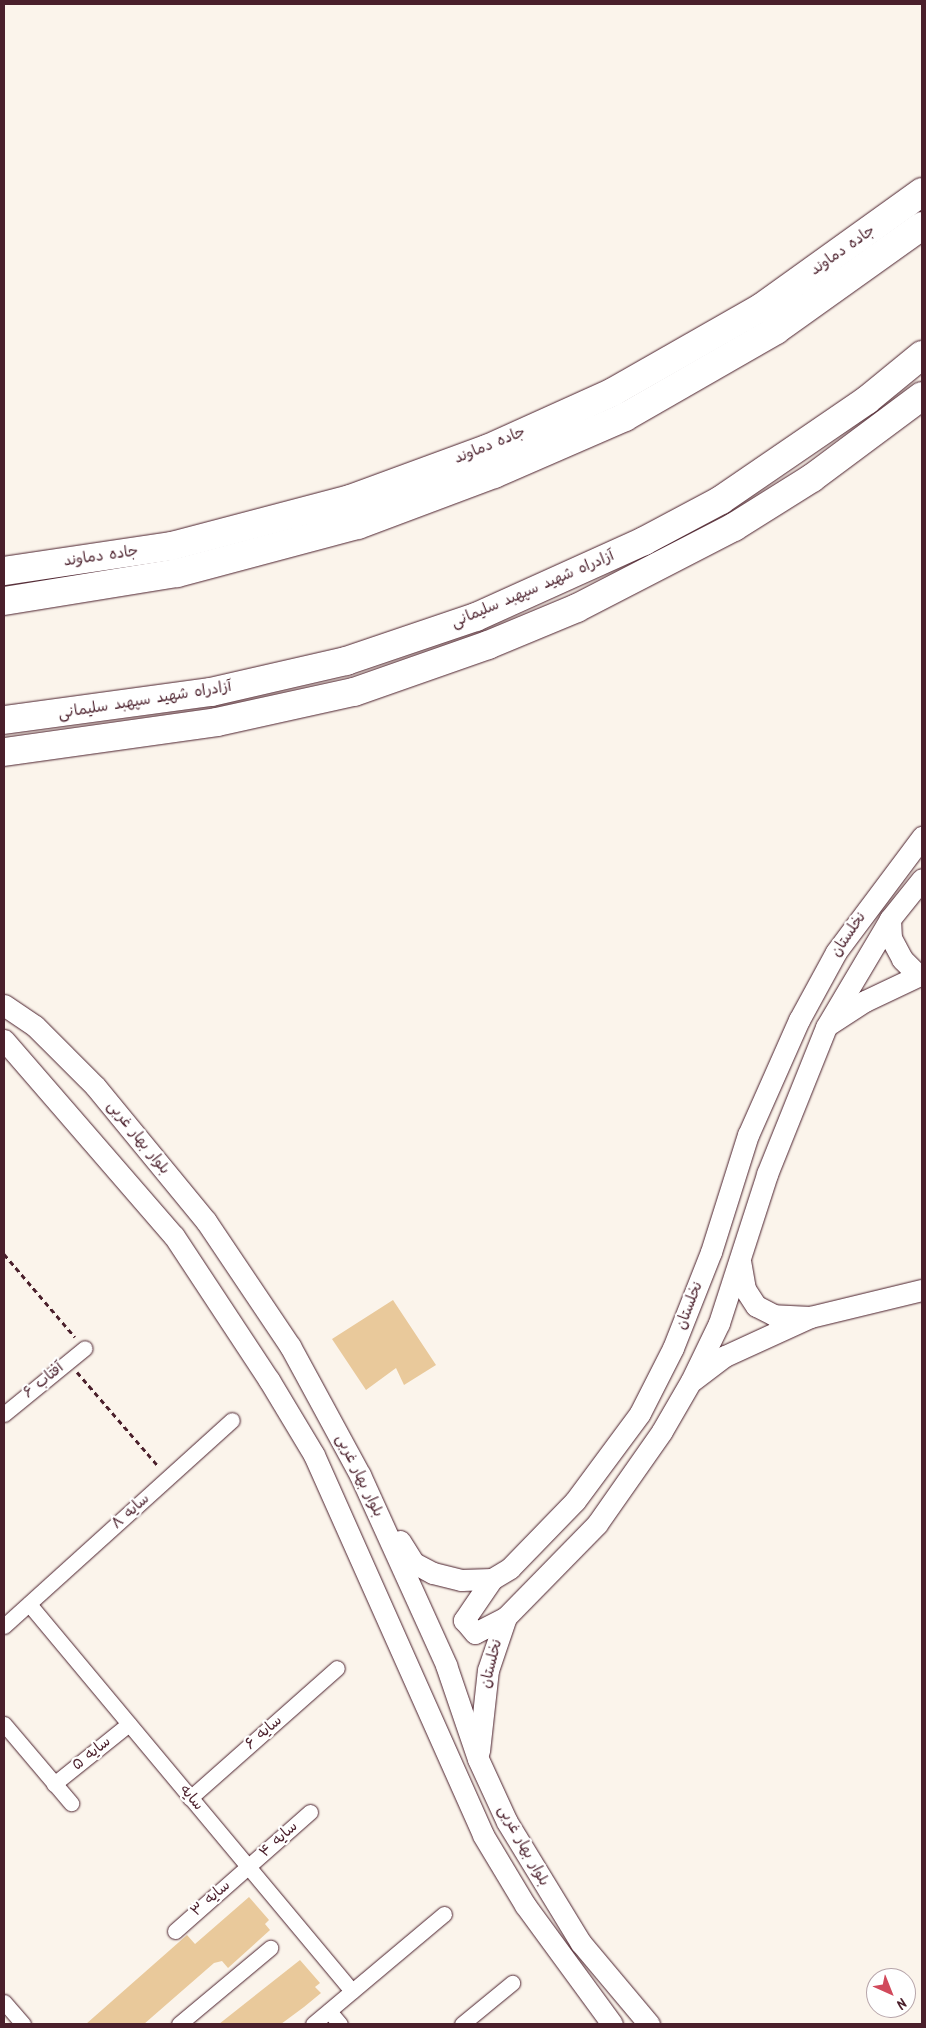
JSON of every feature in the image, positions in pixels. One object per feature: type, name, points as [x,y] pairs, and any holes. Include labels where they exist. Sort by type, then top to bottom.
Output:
[{"type":"highway","name":"جاده دماوند","points":[[4,571],[172,546],[350,499],[487,449],[613,392],[762,307],[922,192]]},
{"type":"highway","name":"جاده دماوند","points":[[4,601],[177,573],[358,525],[494,474],[625,416],[768,334],[922,226]]},
{"type":"highway","name":"آزادراه شهید سپهبد سلیمانی","points":[[4,720],[211,692],[346,661],[476,617],[644,542],[721,500],[867,400],[922,355]]},
{"type":"highway","name":"آزادراه شهید سپهبد سلیمانی","points":[[4,752],[84,744],[226,720],[354,692],[488,645],[585,604],[734,527],[812,478],[922,396]]},
{"type":"street","name":"نخلستان","points":[[922,838],[836,952],[799,1020],[748,1134],[711,1252],[673,1348],[640,1413],[575,1501],[510,1568],[492,1580],[464,1620],[474,1633],[506,1617],[596,1524],[662,1431],[691,1381],[740,1262],[787,1118],[826,1027],[890,919],[922,879]]},
{"type":"street","points":[[826,1027],[920,975],[902,959],[891,938],[890,919]]},
{"type":"street","name":"بلوار بهار غربی","points":[[4,1005],[35,1026],[95,1086],[206,1221],[290,1346],[360,1475],[446,1665],[478,1759],[507,1822],[547,1889],[641,2017]]},
{"type":"street","name":"بلوار بهار غربی","points":[[4,1040],[174,1236],[270,1380],[314,1455],[483,1834],[524,1905],[610,2022]]},
{"type":"street","points":[[740,1262],[745,1289],[756,1306],[774,1315],[810,1317]]},
{"type":"street","points":[[691,1381],[725,1356],[810,1317],[922,1290]]},
{"type":"street","name":"آفتاب ۶","points":[[4,1414],[85,1348]]},
{"type":"street","name":"سایه ۸","points":[[4,1626],[232,1420]]},
{"type":"street","points":[[360,1475],[414,1563],[461,1580],[492,1580]]},
{"type":"street","name":"سایه","points":[[29,1604],[352,1991]]},
{"type":"street","name":"نخلستان","points":[[478,1759],[488,1670],[506,1617]]},
{"type":"street","name":"سایه ۶","points":[[190,1798],[337,1668]]},
{"type":"street","points":[[4,1724],[71,1803]]},
{"type":"street","name":"سایه ۵","points":[[54,1784],[128,1724]]},
{"type":"street","name":"سایه ۴","points":[[248,1867],[310,1812]]},
{"type":"street","name":"سایه ۳","points":[[174,1932],[248,1867]]},
{"type":"street","points":[[313,2024],[444,1914]]},
{"type":"street","points":[[179,2024],[270,1948]]},
{"type":"street","points":[[462,2024],[512,1983]]},
{"type":"street","points":[[4,2002],[23,2024]]},
{"type":"street","points":[[329,2011],[340,2024]]},
{"type":"path","points":[[4,1254],[85,1348]]},
{"type":"path","points":[[68,1362],[169,1478]]},
{"type":"building","points":[[393,1300],[436,1365],[404,1385],[396,1368],[366,1390],[332,1339]]},
{"type":"building","points":[[249,1897],[269,1920],[265,1924],[270,1930],[228,1968],[222,1961],[214,1963],[144,2024],[86,2024],[187,1935],[195,1944]]},
{"type":"building","points":[[300,1960],[320,1983],[315,1987],[321,1993],[304,2007],[281,2024],[219,2024]]}]
